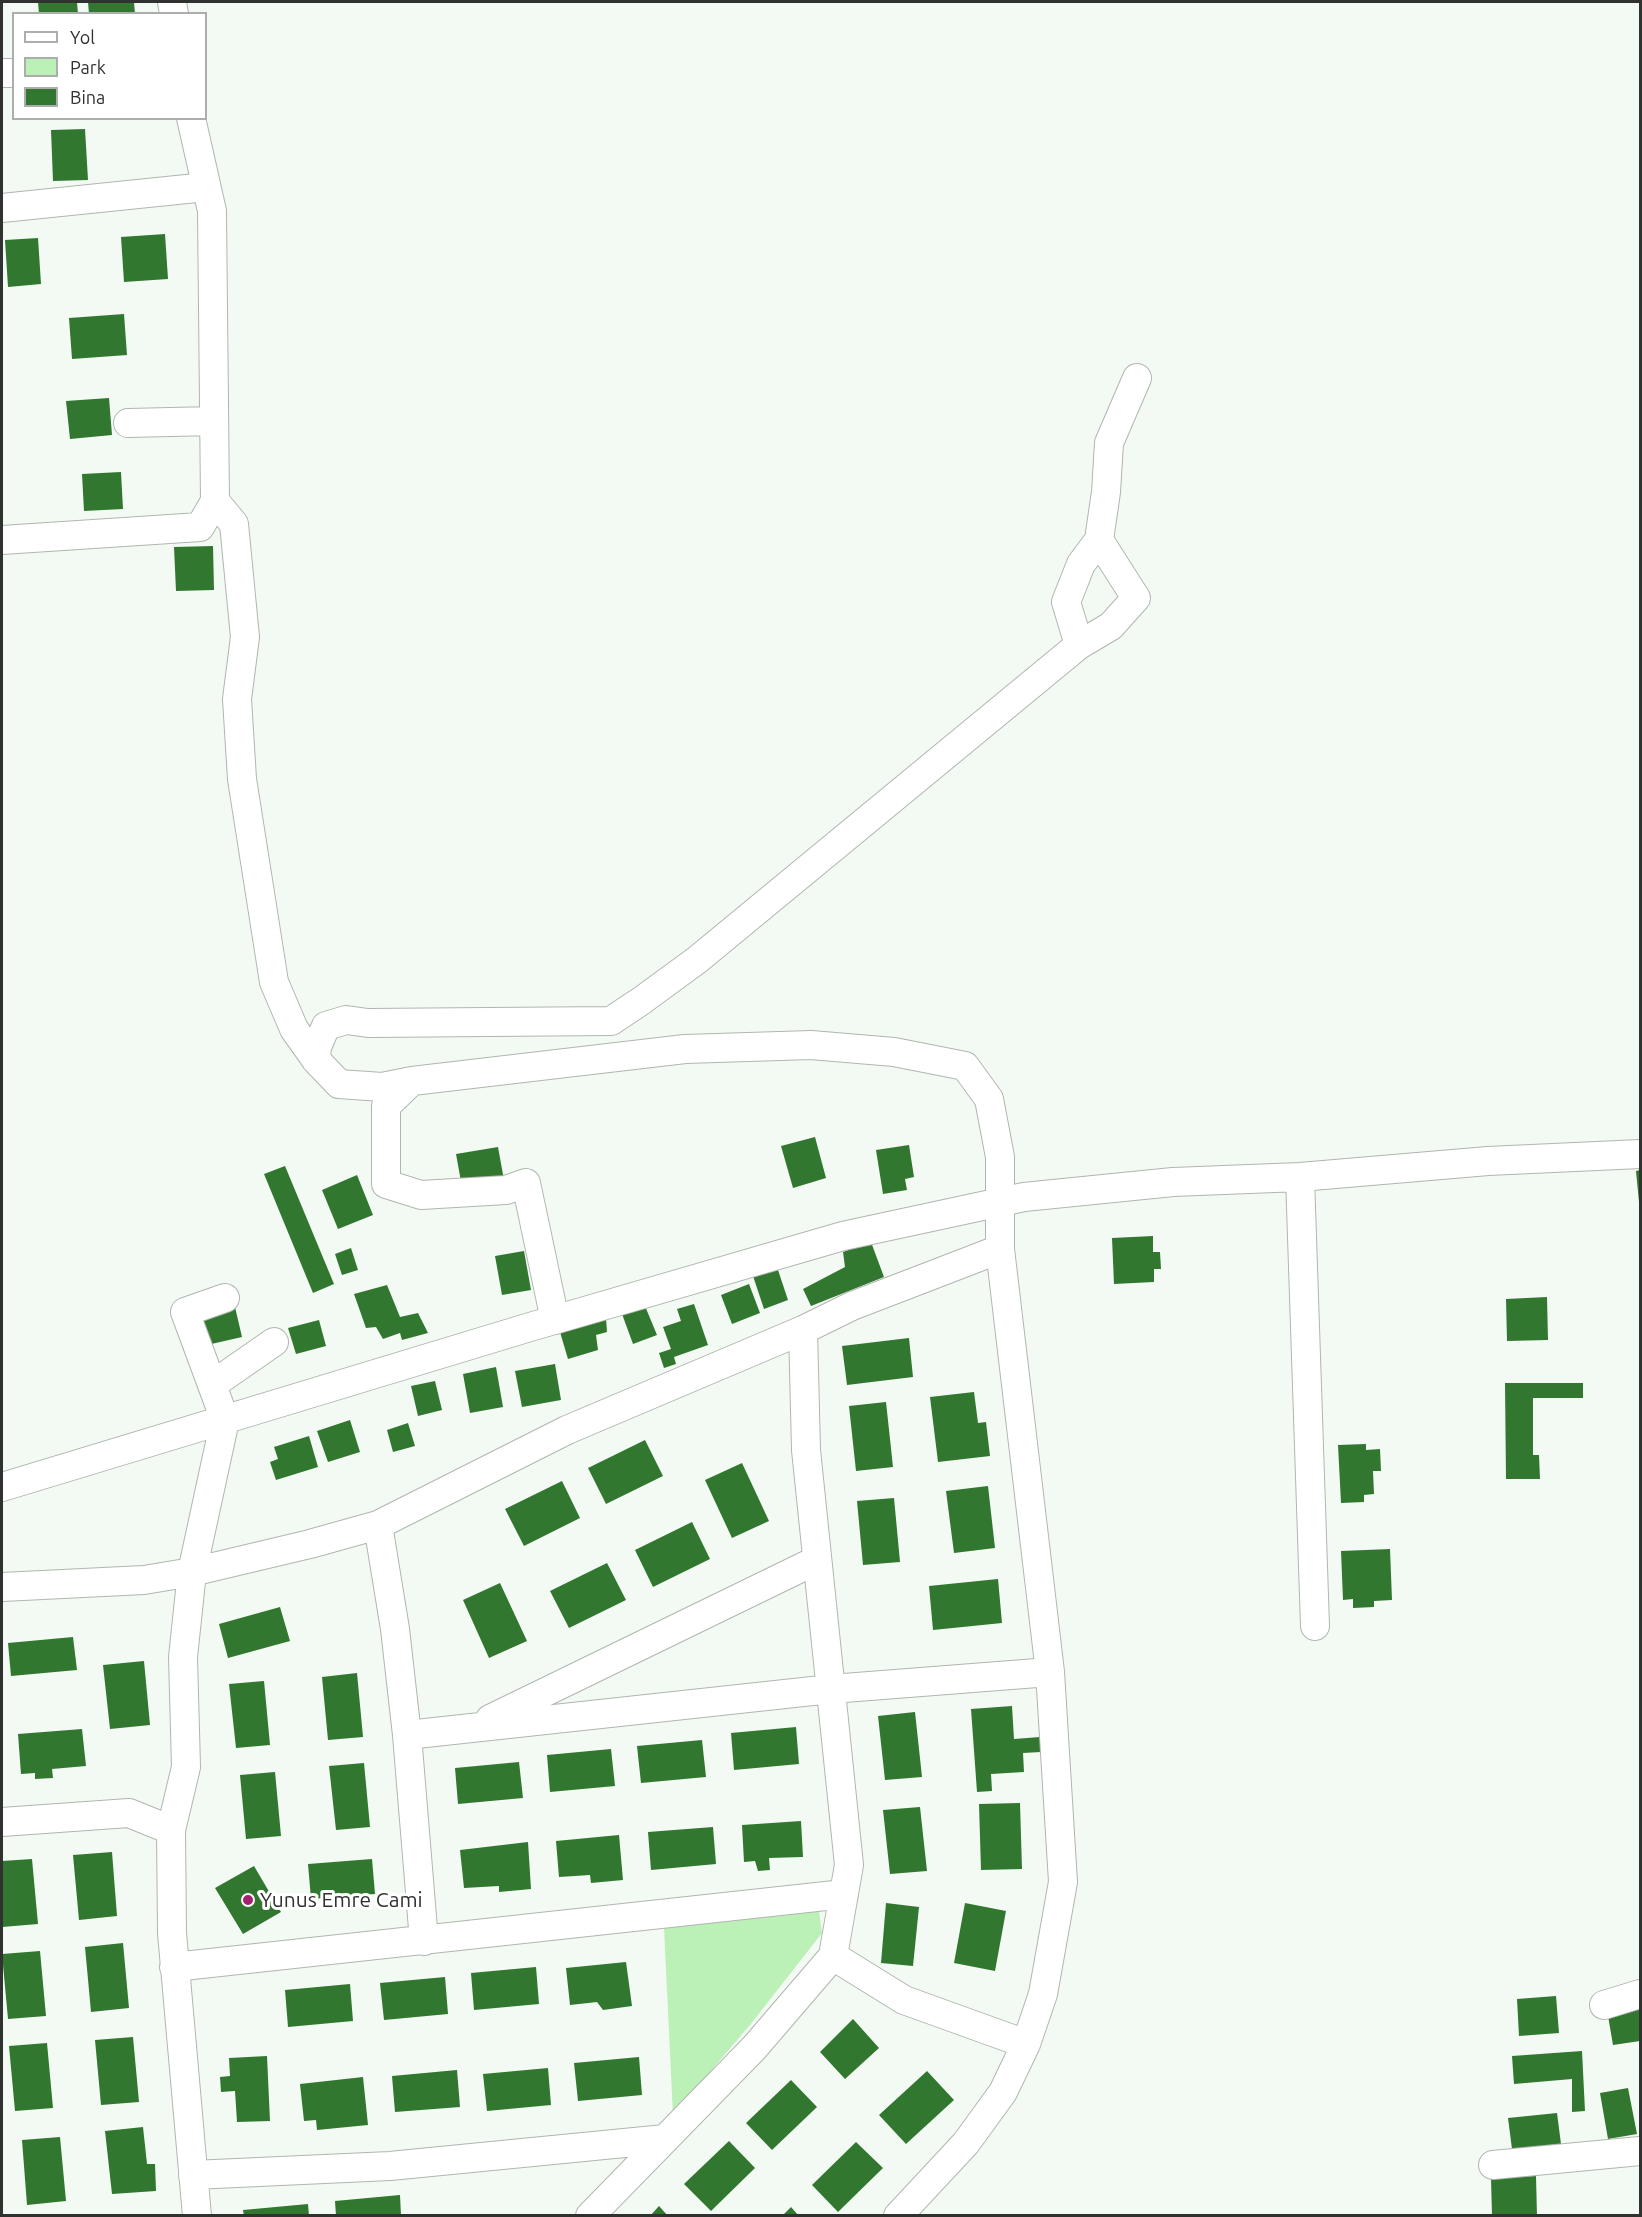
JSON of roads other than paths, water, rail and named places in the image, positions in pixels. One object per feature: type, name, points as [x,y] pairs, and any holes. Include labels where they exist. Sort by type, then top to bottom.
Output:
[{"type":"street","points":[[2,540],[200,527],[215,501],[212,211],[191,120]]},
{"type":"street","points":[[2,208],[206,187]]},
{"type":"street","points":[[1079,645],[1066,602],[1081,564],[1099,540],[1106,492],[1109,443],[1137,378]]},
{"type":"street","points":[[128,423],[213,421]]},
{"type":"street","points":[[215,501],[234,524],[245,637],[237,699],[242,779],[274,982],[294,1029],[316,1060],[339,1084],[382,1087],[412,1081],[685,1049],[811,1046],[894,1052],[965,1065],[989,1099],[1000,1157],[1002,1201],[1000,1249],[1050,1672],[1063,1882],[1043,1994],[1026,2044],[1003,2092],[966,2143],[898,2216]]},
{"type":"street","points":[[316,1060],[317,1047],[326,1026],[346,1020],[368,1023],[611,1021],[697,960],[1079,645],[1111,626],[1136,598],[1099,540]]},
{"type":"street","points":[[412,1081],[386,1106],[386,1184],[421,1195],[506,1190],[526,1183],[555,1320]]},
{"type":"street","points":[[2,1487],[555,1320],[843,1236],[1002,1201],[1173,1182],[1300,1177],[1488,1161],[1641,1154]]},
{"type":"street","points":[[1300,1177],[1315,1626]]},
{"type":"street","points":[[2,1587],[144,1580],[192,1572],[310,1545],[378,1525],[567,1430],[803,1330],[852,1306],[1000,1249]]},
{"type":"street","points":[[197,2216],[174,1967],[171,1830],[186,1767],[183,1657],[192,1572],[225,1420],[185,1312],[225,1298]]},
{"type":"street","points":[[590,2216],[754,2048],[832,1956],[849,1865],[806,1450],[803,1330]]},
{"type":"street","points":[[212,1385],[274,1342]]},
{"type":"street","points":[[378,1525],[395,1629],[407,1735],[424,1941]]},
{"type":"street","points":[[471,1728],[817,1560]]},
{"type":"street","points":[[407,1735],[831,1689],[1050,1672]]},
{"type":"street","points":[[2,1822],[129,1813],[171,1830]]},
{"type":"street","points":[[174,1967],[844,1894]]},
{"type":"street","points":[[832,1956],[904,2000],[1026,2044]]},
{"type":"street","points":[[1604,2005],[1641,1994]]},
{"type":"street","points":[[193,2175],[390,2166],[665,2139]]},
{"type":"street","points":[[1493,2165],[1641,2151]]},
{"type":"place","name":"Yunus Emre Cami","points":[[248,1900]]}]
